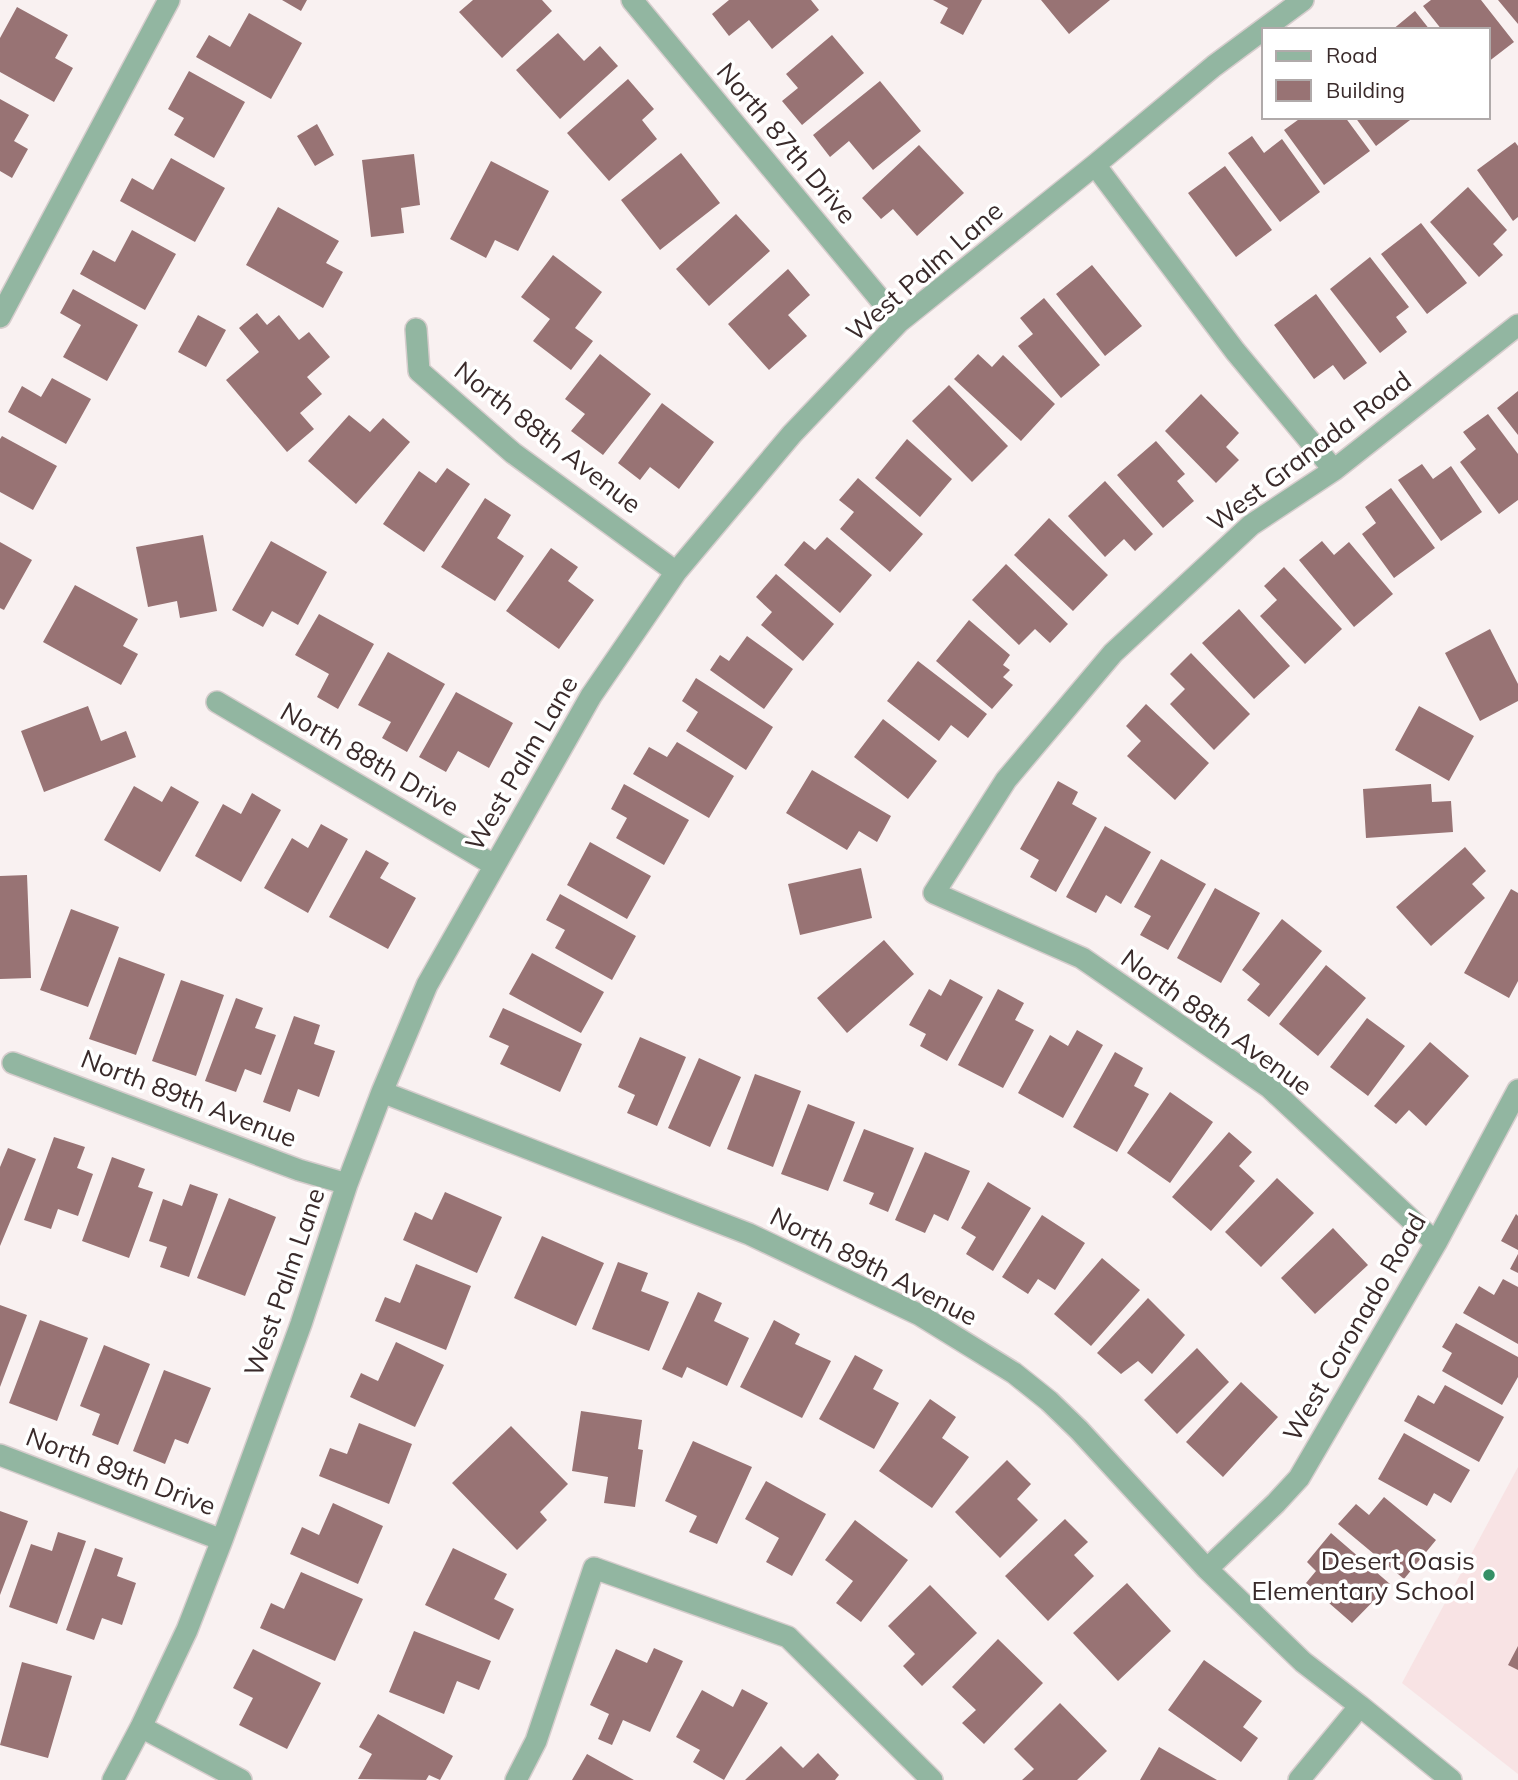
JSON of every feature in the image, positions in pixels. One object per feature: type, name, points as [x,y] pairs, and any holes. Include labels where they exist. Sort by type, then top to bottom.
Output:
[{"type":"street","points":[[0,317],[169,0]]},
{"type":"street","name":"North 87th Drive","points":[[632,0],[899,323]]},
{"type":"street","name":"West Palm Lane","points":[[1265,28],[1303,0]]},
{"type":"street","name":"West Palm Lane","points":[[113,1780],[187,1630],[301,1324],[346,1184],[427,985],[592,696],[676,572],[792,435],[899,323],[1214,66],[1262,30]]},
{"type":"street","points":[[1095,165],[1235,351],[1334,470]]},
{"type":"street","name":"West Granada Road","points":[[934,893],[1006,780],[1113,653],[1251,525],[1334,470],[1518,325]]},
{"type":"street","name":"North 88th Avenue","points":[[416,329],[419,370],[513,453],[676,572]]},
{"type":"street","name":"North 88th Drive","points":[[217,702],[494,865]]},
{"type":"street","name":"North 88th Avenue","points":[[934,893],[1082,958],[1269,1087],[1436,1243]]},
{"type":"street","name":"North 89th Avenue","points":[[13,1063],[299,1170],[346,1184]]},
{"type":"street","name":"West Coronado Road","points":[[1207,1569],[1299,1478],[1436,1243],[1518,1090]]},
{"type":"street","name":"North 89th Avenue","points":[[382,1092],[749,1234],[920,1315],[1014,1373],[1079,1430],[1207,1569],[1303,1662],[1451,1780]]},
{"type":"street","name":"North 89th Drive","points":[[0,1455],[222,1540]]},
{"type":"street","points":[[516,1780],[536,1741],[594,1568],[788,1637],[932,1780]]},
{"type":"street","points":[[1299,1780],[1360,1706]]},
{"type":"street","points":[[141,1727],[240,1780]]},
{"type":"shaded area","name":"Desert Oasis Elementary School","points":[[1518,1467],[1518,1774],[1402,1683]]},
{"type":"building","points":[[282,0],[307,0],[301,11]]},
{"type":"building","points":[[473,0],[542,0],[552,11],[502,58],[459,12]]},
{"type":"building","points":[[729,0],[811,0],[819,10],[772,49],[749,20],[729,36],[712,14]]},
{"type":"building","points":[[933,0],[982,0],[963,35],[940,23],[948,8]]},
{"type":"building","points":[[1041,0],[1110,0],[1069,34]]},
{"type":"building","points":[[1431,0],[1481,0],[1514,42],[1490,60],[1490,28],[1440,28],[1423,6]]},
{"type":"building","points":[[1498,0],[1518,0],[1518,24]]},
{"type":"building","points":[[17,7],[68,35],[55,58],[73,68],[54,102],[0,72],[0,38]]},
{"type":"building","points":[[1415,11],[1428,28],[1394,28]]},
{"type":"building","points":[[249,13],[302,43],[271,99],[196,57],[209,35],[230,47]]},
{"type":"building","points":[[558,33],[584,61],[600,46],[618,66],[560,119],[516,70]]},
{"type":"building","points":[[832,35],[864,73],[802,125],[782,101],[798,88],[786,74]]},
{"type":"building","points":[[189,71],[245,102],[214,158],[174,135],[184,118],[168,109]]},
{"type":"building","points":[[628,79],[654,109],[642,120],[657,139],[609,181],[567,133]]},
{"type":"building","points":[[880,81],[921,131],[873,170],[849,141],[830,157],[813,135]]},
{"type":"building","points":[[0,99],[29,115],[14,141],[28,149],[12,178],[0,171]]},
{"type":"building","points":[[1299,119],[1346,119],[1370,151],[1324,185],[1284,130]]},
{"type":"building","points":[[1356,119],[1411,119],[1376,146]]},
{"type":"building","points":[[317,124],[334,155],[315,166],[297,136]]},
{"type":"building","points":[[1252,136],[1264,153],[1282,139],[1320,192],[1280,222],[1228,153]]},
{"type":"building","points":[[1515,142],[1518,146],[1518,217],[1513,221],[1477,170]]},
{"type":"building","points":[[919,145],[964,193],[917,236],[893,209],[881,219],[862,198]]},
{"type":"building","points":[[681,153],[720,203],[660,250],[621,200]]},
{"type":"building","points":[[414,154],[420,205],[401,208],[404,233],[371,237],[362,160]]},
{"type":"building","points":[[171,158],[225,188],[195,242],[120,201],[132,178],[153,190]]},
{"type":"building","points":[[491,161],[549,191],[518,251],[495,240],[486,258],[450,239]]},
{"type":"building","points":[[1225,166],[1272,230],[1236,257],[1188,193]]},
{"type":"building","points":[[1468,187],[1507,230],[1493,244],[1503,255],[1479,277],[1430,222]]},
{"type":"building","points":[[278,207],[339,241],[326,263],[343,272],[323,308],[246,265]]},
{"type":"building","points":[[736,214],[770,251],[709,306],[676,269]]},
{"type":"building","points":[[1421,223],[1467,283],[1427,314],[1381,254]]},
{"type":"building","points":[[132,230],[176,254],[145,310],[80,274],[93,250],[115,262]]},
{"type":"building","points":[[553,255],[602,292],[575,328],[593,341],[571,370],[533,341],[550,319],[521,297]]},
{"type":"building","points":[[1370,257],[1409,307],[1396,317],[1407,332],[1380,353],[1330,289]]},
{"type":"building","points":[[1092,265],[1142,326],[1105,356],[1056,294]]},
{"type":"building","points":[[788,269],[810,295],[788,315],[807,336],[769,370],[728,324]]},
{"type":"building","points":[[73,289],[138,325],[107,381],[63,357],[81,325],[60,313]]},
{"type":"building","points":[[1316,294],[1367,363],[1344,380],[1333,365],[1314,379],[1274,325]]},
{"type":"building","points":[[1044,298],[1100,365],[1061,398],[1018,346],[1033,334],[1020,318]]},
{"type":"building","points":[[257,313],[267,325],[279,315],[299,340],[309,332],[330,357],[307,377],[322,394],[300,413],[314,429],[287,452],[226,380],[259,352],[239,328]]},
{"type":"building","points":[[198,315],[226,330],[206,367],[178,352]]},
{"type":"building","points":[[600,354],[651,394],[603,455],[571,431],[585,414],[565,399]]},
{"type":"building","points":[[978,354],[992,367],[1003,355],[1055,404],[1021,441],[954,379]]},
{"type":"building","points":[[52,378],[91,399],[66,444],[8,412],[22,386],[41,397]]},
{"type":"building","points":[[949,385],[1008,446],[972,482],[912,421]]},
{"type":"building","points":[[1518,391],[1518,435],[1497,408]]},
{"type":"building","points":[[1201,394],[1239,433],[1226,447],[1239,460],[1216,483],[1165,431]]},
{"type":"building","points":[[662,403],[714,442],[679,489],[650,467],[640,480],[618,463]]},
{"type":"building","points":[[1488,414],[1518,454],[1518,500],[1499,514],[1460,462],[1476,449],[1463,432]]},
{"type":"building","points":[[349,415],[370,432],[383,418],[410,442],[356,504],[308,461]]},
{"type":"building","points":[[2,436],[57,466],[33,510],[0,492]]},
{"type":"building","points":[[907,439],[952,479],[920,517],[875,478]]},
{"type":"building","points":[[1156,441],[1185,474],[1177,481],[1194,501],[1163,528],[1117,475]]},
{"type":"building","points":[[1422,464],[1433,479],[1451,466],[1482,512],[1441,541],[1398,480]]},
{"type":"building","points":[[447,468],[470,484],[424,552],[383,524],[419,471],[436,483]]},
{"type":"building","points":[[858,478],[923,534],[890,572],[840,529],[854,512],[839,500]]},
{"type":"building","points":[[1105,481],[1153,534],[1135,551],[1124,539],[1105,557],[1068,516]]},
{"type":"building","points":[[1391,488],[1435,548],[1394,578],[1362,534],[1376,523],[1365,507]]},
{"type":"building","points":[[485,498],[511,515],[497,538],[524,556],[495,601],[441,567]]},
{"type":"building","points":[[1049,518],[1108,575],[1073,611],[1014,555]]},
{"type":"building","points":[[203,535],[217,611],[180,618],[177,601],[148,607],[136,547]]},
{"type":"building","points":[[827,537],[872,575],[840,613],[784,565],[804,541],[815,550]]},
{"type":"building","points":[[271,541],[327,572],[298,625],[272,611],[263,627],[232,610]]},
{"type":"building","points":[[1322,541],[1334,555],[1349,542],[1393,594],[1354,627],[1299,560]]},
{"type":"building","points":[[0,542],[32,560],[4,610],[0,608]]},
{"type":"building","points":[[551,548],[578,567],[568,581],[594,600],[559,649],[506,611]]},
{"type":"building","points":[[1006,564],[1068,624],[1050,643],[1035,629],[1019,645],[972,600]]},
{"type":"building","points":[[1284,567],[1342,629],[1305,664],[1260,616],[1277,600],[1264,586]]},
{"type":"building","points":[[776,574],[834,624],[803,661],[761,625],[772,612],[756,597]]},
{"type":"building","points":[[75,585],[138,619],[123,646],[138,654],[121,685],[43,642]]},
{"type":"building","points":[[1239,609],[1290,666],[1254,699],[1202,643]]},
{"type":"building","points":[[319,614],[374,644],[338,709],[317,697],[329,674],[295,655]]},
{"type":"building","points":[[969,620],[1010,655],[1003,665],[1010,670],[1003,677],[1013,685],[992,709],[936,661]]},
{"type":"building","points":[[1490,629],[1518,684],[1518,701],[1480,721],[1445,653]]},
{"type":"building","points":[[747,636],[793,669],[764,709],[710,670],[720,655],[729,661]]},
{"type":"building","points":[[388,652],[445,684],[407,752],[382,738],[391,722],[358,705]]},
{"type":"building","points":[[1191,653],[1250,714],[1214,750],[1170,704],[1185,689],[1170,674]]},
{"type":"building","points":[[918,661],[987,714],[968,738],[951,725],[939,741],[887,701]]},
{"type":"building","points":[[696,678],[773,727],[746,770],[686,731],[698,712],[682,701]]},
{"type":"building","points":[[456,692],[513,723],[489,768],[458,751],[446,772],[419,757]]},
{"type":"building","points":[[1146,704],[1209,763],[1175,800],[1127,756],[1141,741],[1126,726]]},
{"type":"building","points":[[88,706],[101,741],[126,731],[136,757],[44,792],[21,731]]},
{"type":"building","points":[[1419,706],[1474,736],[1449,781],[1395,750]]},
{"type":"building","points":[[883,719],[937,761],[908,799],[854,757]]},
{"type":"building","points":[[677,742],[734,776],[709,818],[633,774],[649,747],[667,757]]},
{"type":"building","points":[[812,770],[891,816],[877,842],[859,831],[847,850],[786,813]]},
{"type":"building","points":[[1058,781],[1078,792],[1072,804],[1097,818],[1056,892],[1030,877],[1039,860],[1020,849]]},
{"type":"building","points":[[624,784],[689,820],[664,865],[616,838],[627,818],[611,809]]},
{"type":"building","points":[[1431,784],[1432,802],[1451,801],[1453,832],[1366,838],[1363,789]]},
{"type":"building","points":[[134,786],[162,802],[171,786],[199,802],[160,872],[104,840]]},
{"type":"building","points":[[252,793],[281,810],[241,882],[195,856],[223,804],[241,814]]},
{"type":"building","points":[[321,824],[348,839],[308,913],[264,888],[292,838],[308,848]]},
{"type":"building","points":[[1105,826],[1151,852],[1121,904],[1106,895],[1096,913],[1066,897]]},
{"type":"building","points":[[590,842],[651,876],[627,919],[567,885]]},
{"type":"building","points":[[1465,847],[1486,871],[1472,884],[1485,898],[1431,946],[1396,907]]},
{"type":"building","points":[[366,850],[389,863],[380,878],[416,898],[388,949],[329,917]]},
{"type":"building","points":[[1161,859],[1206,884],[1168,950],[1140,935],[1151,916],[1134,907]]},
{"type":"building","points":[[861,868],[872,918],[800,935],[788,884]]},
{"type":"building","points":[[27,875],[31,978],[0,979],[0,876]]},
{"type":"building","points":[[1215,888],[1260,913],[1221,983],[1177,958]]},
{"type":"building","points":[[1511,889],[1518,893],[1518,981],[1509,998],[1464,973]]},
{"type":"building","points":[[560,894],[636,936],[612,980],[555,948],[565,930],[546,920]]},
{"type":"building","points":[[71,909],[119,927],[88,1007],[40,990]]},
{"type":"building","points":[[1282,919],[1322,951],[1269,1017],[1247,1000],[1260,984],[1242,970]]},
{"type":"building","points":[[884,940],[914,974],[847,1033],[817,998]]},
{"type":"building","points":[[532,953],[604,992],[581,1033],[509,994]]},
{"type":"building","points":[[119,957],[165,974],[136,1055],[89,1039]]},
{"type":"building","points":[[1326,965],[1366,998],[1318,1056],[1279,1024]]},
{"type":"building","points":[[950,979],[983,997],[947,1061],[920,1046],[926,1034],[909,1025],[929,989],[941,996]]},
{"type":"building","points":[[181,980],[224,995],[196,1076],[152,1061]]},
{"type":"building","points":[[998,989],[1024,1003],[1015,1020],[1034,1030],[1003,1088],[958,1065]]},
{"type":"building","points":[[236,998],[263,1008],[255,1028],[276,1035],[261,1075],[245,1069],[236,1092],[205,1081]]},
{"type":"building","points":[[503,1008],[582,1044],[560,1092],[500,1064],[509,1046],[489,1037]]},
{"type":"building","points":[[294,1016],[320,1025],[314,1044],[335,1051],[319,1097],[298,1089],[290,1112],[263,1102]]},
{"type":"building","points":[[1367,1018],[1405,1046],[1368,1096],[1330,1067]]},
{"type":"building","points":[[1077,1030],[1103,1045],[1063,1118],[1018,1093],[1050,1035],[1068,1046]]},
{"type":"building","points":[[640,1037],[686,1057],[657,1126],[627,1113],[635,1095],[618,1087]]},
{"type":"building","points":[[1430,1042],[1469,1076],[1426,1126],[1409,1110],[1396,1124],[1374,1106]]},
{"type":"building","points":[[1115,1052],[1143,1068],[1134,1086],[1149,1094],[1117,1152],[1073,1127]]},
{"type":"building","points":[[699,1058],[741,1077],[710,1147],[668,1128]]},
{"type":"building","points":[[755,1074],[801,1091],[773,1167],[727,1149]]},
{"type":"building","points":[[1170,1092],[1213,1122],[1170,1183],[1127,1153]]},
{"type":"building","points":[[808,1104],[855,1122],[828,1191],[781,1174]]},
{"type":"building","points":[[864,1129],[914,1148],[888,1212],[869,1204],[874,1193],[843,1181]]},
{"type":"building","points":[[1229,1132],[1252,1152],[1239,1166],[1255,1181],[1211,1231],[1172,1197]]},
{"type":"building","points":[[54,1137],[85,1147],[77,1168],[93,1174],[78,1216],[58,1209],[51,1229],[24,1220]]},
{"type":"building","points":[[8,1148],[36,1159],[0,1246],[0,1167]]},
{"type":"building","points":[[925,1152],[970,1171],[948,1221],[934,1214],[925,1233],[895,1220]]},
{"type":"building","points":[[112,1157],[145,1169],[138,1187],[153,1192],[129,1258],[82,1241]]},
{"type":"building","points":[[1277,1178],[1314,1213],[1261,1267],[1225,1232]]},
{"type":"building","points":[[988,1182],[1031,1208],[993,1271],[966,1254],[976,1237],[961,1228]]},
{"type":"building","points":[[190,1184],[218,1194],[189,1277],[160,1267],[167,1247],[149,1241],[163,1199],[182,1206]]},
{"type":"building","points":[[445,1192],[502,1217],[477,1273],[403,1240],[415,1212],[432,1220]]},
{"type":"building","points":[[229,1198],[276,1217],[245,1296],[197,1278]]},
{"type":"building","points":[[1516,1214],[1518,1216],[1518,1250],[1501,1241]]},
{"type":"building","points":[[1042,1215],[1085,1243],[1055,1290],[1038,1279],[1028,1294],[1002,1277]]},
{"type":"building","points":[[1333,1228],[1368,1265],[1315,1314],[1281,1278]]},
{"type":"building","points":[[542,1236],[604,1263],[576,1326],[514,1298]]},
{"type":"building","points":[[1518,1254],[1518,1273],[1510,1269]]},
{"type":"building","points":[[1102,1258],[1140,1290],[1091,1346],[1054,1314]]},
{"type":"building","points":[[618,1262],[648,1273],[641,1291],[669,1302],[649,1351],[592,1329]]},
{"type":"building","points":[[416,1264],[471,1286],[446,1350],[375,1321],[385,1297],[400,1303]]},
{"type":"building","points":[[1503,1279],[1518,1287],[1518,1344],[1463,1313],[1479,1286],[1494,1295]]},
{"type":"building","points":[[698,1292],[722,1303],[714,1321],[749,1338],[727,1386],[687,1367],[682,1378],[662,1369]]},
{"type":"building","points":[[1148,1298],[1185,1335],[1152,1374],[1138,1361],[1121,1374],[1097,1353]]},
{"type":"building","points":[[0,1305],[27,1315],[0,1387]]},
{"type":"building","points":[[40,1320],[88,1338],[57,1421],[9,1403]]},
{"type":"building","points":[[774,1320],[800,1334],[795,1344],[831,1361],[802,1418],[740,1387]]},
{"type":"building","points":[[1456,1323],[1518,1357],[1518,1377],[1502,1405],[1442,1371],[1452,1353],[1442,1347]]},
{"type":"building","points":[[396,1342],[444,1365],[415,1427],[350,1397],[361,1373],[378,1381]]},
{"type":"building","points":[[104,1345],[150,1364],[118,1445],[92,1435],[100,1414],[80,1406]]},
{"type":"building","points":[[1197,1348],[1229,1382],[1177,1434],[1144,1400]]},
{"type":"building","points":[[855,1355],[883,1370],[873,1389],[899,1403],[874,1449],[819,1419]]},
{"type":"building","points":[[164,1370],[211,1388],[188,1444],[175,1439],[165,1464],[133,1451]]},
{"type":"building","points":[[1241,1382],[1278,1417],[1223,1477],[1186,1442]]},
{"type":"building","points":[[1445,1385],[1504,1417],[1479,1462],[1404,1421],[1418,1395],[1434,1404]]},
{"type":"building","points":[[930,1399],[956,1417],[942,1438],[969,1457],[932,1508],[879,1471]]},
{"type":"building","points":[[581,1411],[642,1420],[638,1449],[643,1450],[635,1507],[604,1503],[608,1477],[572,1471]]},
{"type":"building","points":[[359,1423],[412,1444],[389,1504],[319,1476],[330,1448],[347,1454]]},
{"type":"building","points":[[511,1426],[568,1484],[540,1512],[547,1520],[517,1550],[452,1483]]},
{"type":"building","points":[[1404,1433],[1470,1470],[1451,1503],[1434,1493],[1427,1506],[1378,1479]]},
{"type":"building","points":[[693,1441],[752,1467],[717,1544],[689,1532],[697,1516],[665,1501]]},
{"type":"building","points":[[1007,1460],[1031,1484],[1017,1499],[1038,1520],[1000,1558],[955,1512]]},
{"type":"building","points":[[766,1481],[826,1514],[792,1576],[766,1562],[779,1538],[745,1519]]},
{"type":"building","points":[[1384,1497],[1436,1540],[1404,1579],[1338,1524],[1356,1504],[1369,1515]]},
{"type":"building","points":[[333,1503],[383,1526],[358,1584],[290,1554],[302,1527],[319,1535]]},
{"type":"building","points":[[0,1511],[28,1521],[0,1595]]},
{"type":"building","points":[[1065,1519],[1088,1542],[1074,1555],[1094,1576],[1048,1621],[1005,1576]]},
{"type":"building","points":[[855,1520],[908,1560],[861,1622],[836,1603],[853,1581],[825,1560]]},
{"type":"building","points":[[58,1532],[86,1541],[57,1624],[9,1607],[31,1544],[52,1551]]},
{"type":"building","points":[[1331,1533],[1390,1584],[1352,1623],[1306,1583],[1316,1571],[1307,1562]]},
{"type":"building","points":[[95,1548],[123,1558],[117,1576],[136,1583],[122,1625],[102,1618],[94,1640],[66,1630]]},
{"type":"building","points":[[453,1548],[507,1574],[494,1599],[514,1609],[499,1640],[425,1605]]},
{"type":"building","points":[[301,1572],[363,1599],[335,1661],[260,1628],[271,1603],[284,1609]]},
{"type":"building","points":[[1127,1583],[1171,1631],[1118,1681],[1073,1633]]},
{"type":"building","points":[[930,1585],[977,1633],[922,1686],[903,1666],[915,1654],[888,1626]]},
{"type":"building","points":[[414,1631],[491,1661],[479,1690],[457,1681],[444,1714],[389,1692]]},
{"type":"building","points":[[998,1639],[1043,1683],[984,1744],[962,1723],[976,1710],[952,1687]]},
{"type":"building","points":[[1518,1646],[1518,1670],[1508,1665]]},
{"type":"building","points":[[654,1648],[683,1661],[650,1732],[623,1720],[612,1745],[598,1739],[609,1714],[590,1705],[616,1649],[647,1663]]},
{"type":"building","points":[[253,1649],[321,1683],[287,1749],[239,1725],[253,1698],[233,1688]]},
{"type":"building","points":[[1204,1660],[1262,1701],[1243,1727],[1258,1738],[1241,1762],[1168,1710]]},
{"type":"building","points":[[22,1662],[72,1676],[48,1758],[0,1745]]},
{"type":"building","points":[[742,1689],[768,1703],[724,1780],[693,1762],[700,1750],[676,1737],[702,1690],[733,1707]]},
{"type":"building","points":[[1060,1703],[1107,1751],[1077,1780],[1022,1780],[1034,1769],[1014,1749]]},
{"type":"building","points":[[378,1714],[453,1756],[440,1780],[429,1775],[426,1780],[358,1779],[372,1754],[359,1747]]},
{"type":"building","points":[[781,1746],[803,1768],[818,1753],[839,1775],[835,1780],[745,1780]]},
{"type":"building","points":[[1159,1747],[1217,1780],[1140,1780]]},
{"type":"building","points":[[587,1754],[634,1780],[572,1780]]},
{"type":"place","name":"Desert Oasis Elementary School","points":[[1489,1575]]}]
